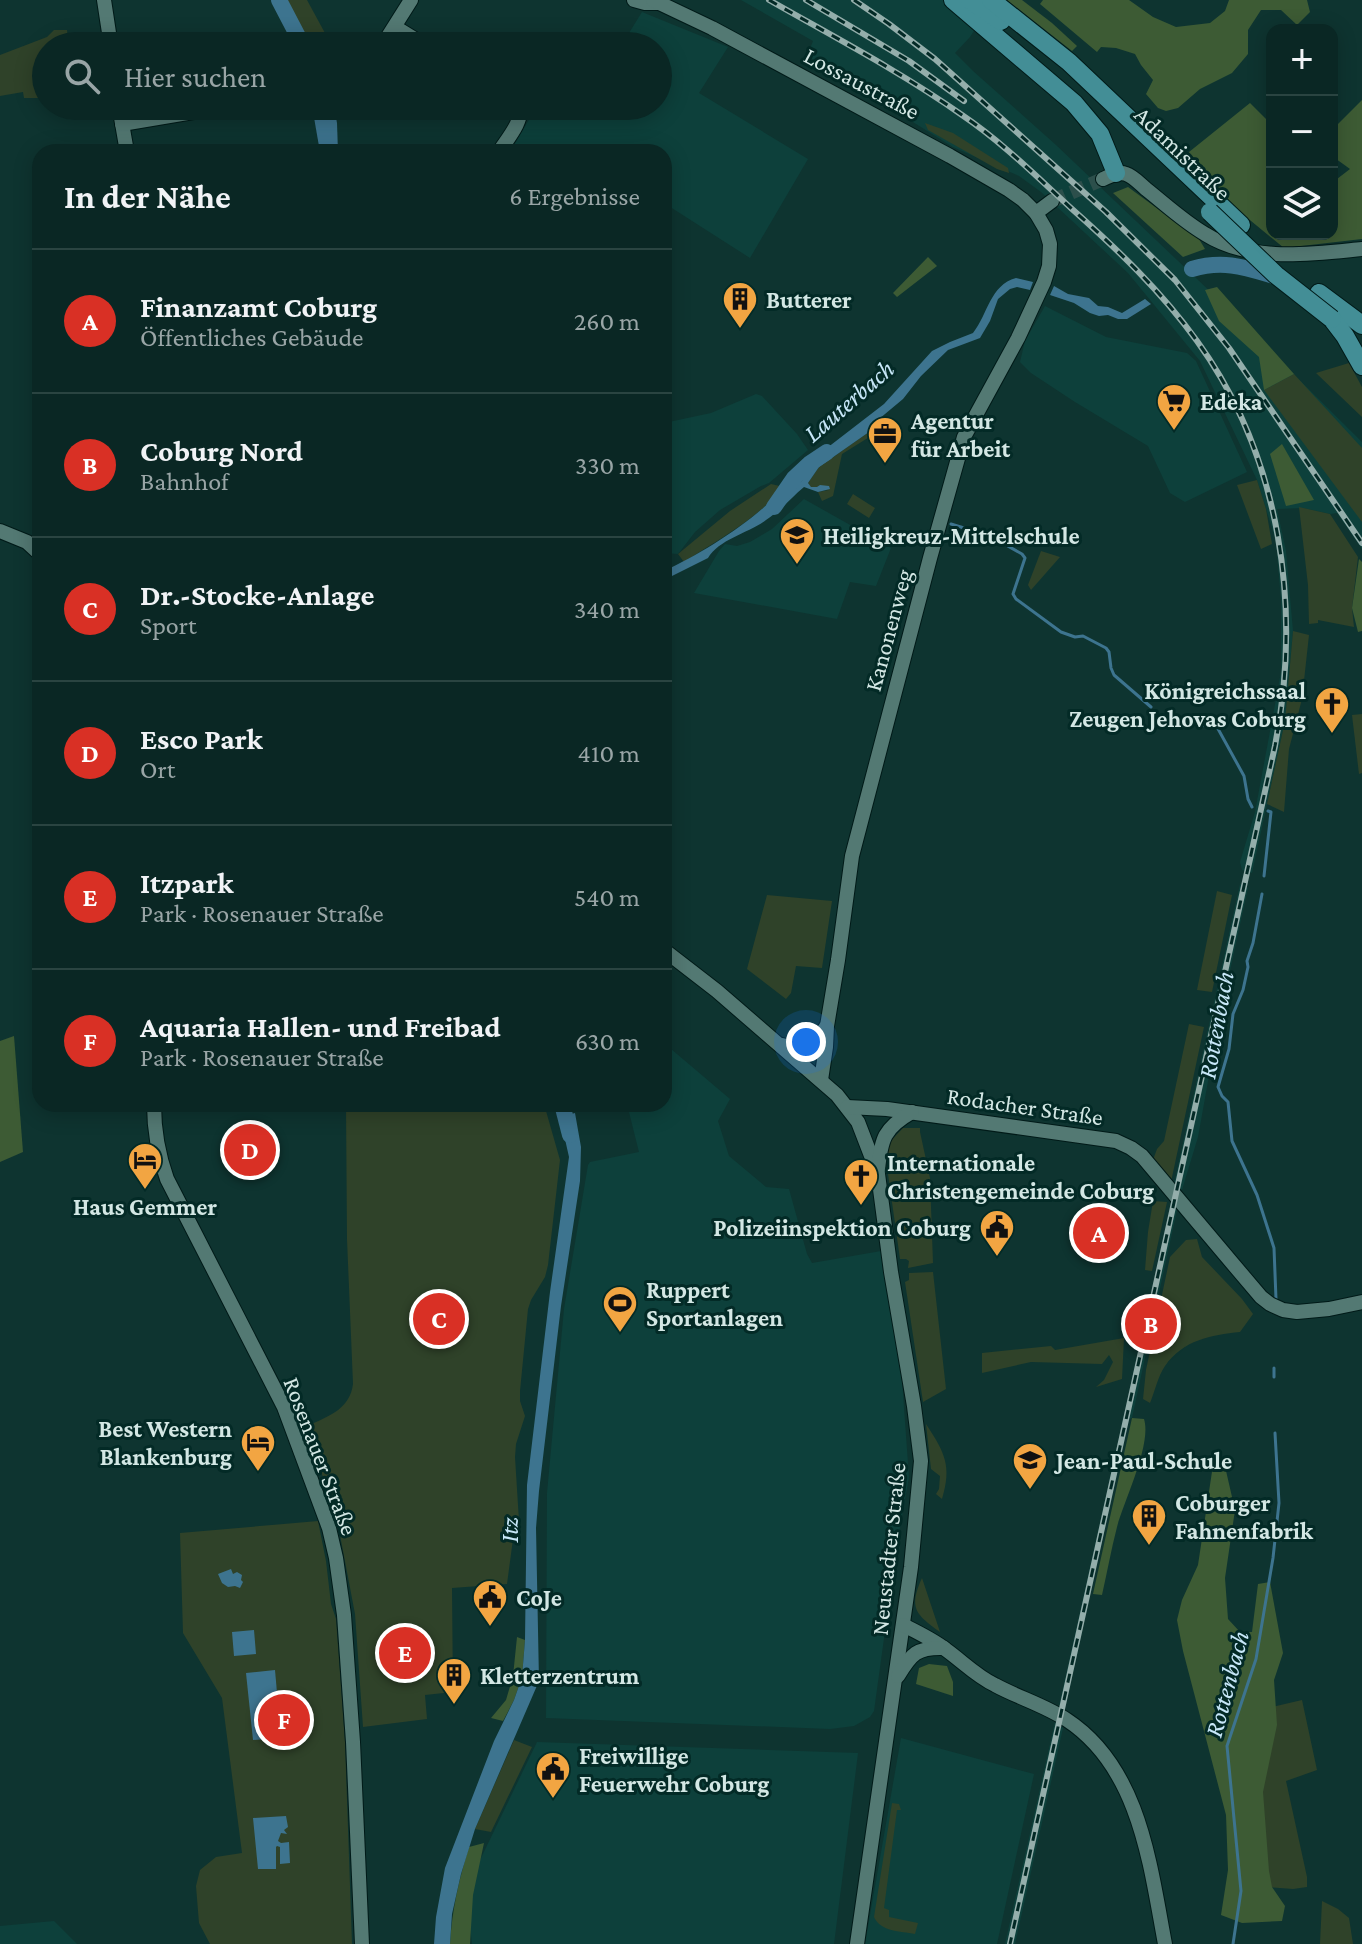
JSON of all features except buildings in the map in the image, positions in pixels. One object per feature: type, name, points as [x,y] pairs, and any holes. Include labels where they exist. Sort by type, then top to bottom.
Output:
[{"type":"highway","points":[[953,0],[1074,103],[1100,134],[1109,176]]},
{"type":"highway","name":"Adamistraße","points":[[970,0],[1035,48],[1214,207],[1362,325]]},
{"type":"highway","name":"Adamistraße","points":[[991,0],[1069,62],[1214,207],[1276,275],[1362,340]]},
{"type":"highway","points":[[1319,293],[1362,315]]},
{"type":"highway","points":[[1332,319],[1362,366]]},
{"type":"street","points":[[104,0],[109,32]]},
{"type":"street","points":[[392,32],[411,0]]},
{"type":"street","name":"Lossaustraße","points":[[634,0],[657,2],[712,28],[950,156],[1019,197],[1036,213]]},
{"type":"street","points":[[395,27],[403,32]]},
{"type":"street","points":[[121,120],[126,144]]},
{"type":"street","points":[[122,124],[146,120]]},
{"type":"street","points":[[504,144],[518,120]]},
{"type":"street","points":[[1109,176],[1128,174],[1183,219],[1217,241],[1282,254],[1362,249]]},
{"type":"street","points":[[1036,213],[1052,201]]},
{"type":"street","name":"Kanonenweg","points":[[821,1080],[852,856],[964,437],[1018,338],[1049,266],[1050,244],[1036,213]]},
{"type":"street","points":[[0,531],[32,546]]},
{"type":"street","name":"Neustadter Straße","points":[[672,956],[821,1080],[847,1107],[859,1125],[878,1174],[921,1461],[903,1625],[857,1944]]},
{"type":"street","points":[[779,1044],[796,1049],[806,1048],[814,1044],[827,1026]]},
{"type":"street","name":"Rodacher Straße","points":[[847,1107],[912,1112],[1125,1144],[1142,1156],[1270,1304],[1297,1312],[1362,1302]]},
{"type":"street","points":[[859,1125],[872,1108]]},
{"type":"street","name":"Rosenauer Straße","points":[[154,1112],[158,1152],[167,1179],[284,1407],[329,1528],[344,1615],[362,1944]]},
{"type":"street","points":[[878,1174],[880,1145],[884,1137],[898,1120],[912,1112]]},
{"type":"street","points":[[903,1625],[944,1648],[988,1682],[1039,1703],[1068,1721],[1099,1750],[1119,1778],[1137,1816],[1165,1944]]},
{"type":"street","points":[[894,1683],[914,1653],[933,1647],[944,1648]]},
{"type":"shaded area","points":[[741,0],[945,0],[977,26],[955,53],[1217,298],[1362,442],[1362,549],[1337,513],[1303,508],[1277,509],[1286,551],[1293,631],[1285,721],[1252,873],[1242,870],[1240,862],[1255,812],[1281,672],[1281,600],[1276,541],[1257,480],[1200,361],[1128,273],[1041,192],[1019,176],[953,147],[807,56],[813,41]]},
{"type":"shaded area","points":[[642,12],[728,47],[699,93],[808,159],[750,258],[672,208],[672,144],[515,144],[529,120],[672,120],[672,32],[630,32]]},
{"type":"shaded area","points":[[314,120],[336,120],[338,144],[319,144]]},
{"type":"shaded area","points":[[1230,260],[1248,263],[1263,277],[1224,267],[1209,269],[1210,263]]},
{"type":"shaded area","points":[[1016,278],[1033,282],[1030,290],[1017,287],[998,299],[980,338],[948,350],[869,432],[819,467],[808,483],[811,487],[820,485],[829,486],[830,489],[818,492],[804,487],[759,525],[719,546],[708,558],[672,576],[672,567],[728,535],[759,512],[784,487],[789,489],[802,481],[814,458],[884,404],[932,351],[973,333],[995,293]]},
{"type":"shaded area","points":[[1054,286],[1122,313],[1145,299],[1151,304],[1127,319],[1099,316],[1050,295]]},
{"type":"shaded area","points":[[1045,306],[1106,337],[1187,353],[1196,361],[1247,472],[1185,502],[1170,493],[1148,446],[1075,402],[1031,373],[1020,362],[1025,341]]},
{"type":"shaded area","points":[[756,394],[762,396],[808,450],[769,483],[720,510],[695,532],[678,554],[672,554],[672,421],[711,413]]},
{"type":"shaded area","name":"Heiligkreuz-Mittelschule","points":[[804,499],[891,548],[876,586],[850,582],[837,619],[694,593],[725,544],[737,546],[750,542],[772,529]]},
{"type":"shaded area","points":[[1240,884],[1248,888],[1198,1137],[1182,1190],[1174,1184]]},
{"type":"shaded area","points":[[672,1050],[730,1099],[718,1121],[729,1156],[766,1187],[789,1189],[812,1263],[881,1251],[902,1380],[909,1477],[874,1711],[854,1726],[830,1729],[546,1718],[547,1493],[564,1309],[588,1165],[590,1162],[639,1152],[629,1112],[672,1112]]},
{"type":"shaded area","points":[[575,1113],[581,1147],[580,1181],[561,1306],[536,1528],[539,1681],[475,1829],[452,1914],[450,1944],[434,1944],[445,1868],[522,1677],[527,1485],[569,1157],[560,1117]]},
{"type":"shaded area","points":[[1171,1205],[1177,1210],[1065,1708],[1059,1706]]},
{"type":"shaded area","points":[[231,1569],[233,1574],[237,1572],[242,1575],[240,1588],[222,1583],[218,1574]]},
{"type":"shaded area","points":[[254,1630],[256,1654],[234,1656],[232,1632]]},
{"type":"shaded area","points":[[275,1670],[281,1738],[253,1740],[246,1673]]},
{"type":"shaded area","points":[[1055,1722],[1063,1728],[1015,1944],[1005,1944]]},
{"type":"shaded area","points":[[901,1738],[1034,1774],[997,1944],[865,1944]]},
{"type":"shaded area","points":[[537,1742],[858,1753],[834,1944],[472,1944],[466,1889]]},
{"type":"shaded area","points":[[286,1816],[288,1827],[284,1830],[287,1834],[281,1833],[278,1841],[289,1842],[290,1863],[280,1864],[280,1847],[277,1846],[276,1869],[258,1869],[253,1818]]},
{"type":"shaded area","points":[[54,1921],[77,1944],[0,1944],[0,1926]]},
{"type":"green space","points":[[279,0],[307,0],[324,32],[296,32]]},
{"type":"green space","points":[[1007,0],[1022,0],[1077,46],[1072,51]]},
{"type":"green space","points":[[1043,0],[1129,0],[1153,17],[1176,27],[1210,23],[1225,11],[1229,0],[1307,0],[1310,12],[1296,24],[1281,10],[1261,10],[1248,30],[1248,54],[1232,73],[1200,89],[1178,108],[1166,111],[1158,108],[1146,94],[1153,80],[1135,54],[1101,47],[1097,52],[1040,4]]},
{"type":"green space","points":[[32,43],[32,98],[24,98],[23,92],[0,96],[0,55]]},
{"type":"green space","points":[[1362,100],[1362,239],[1284,248],[1274,240],[1338,240],[1338,178],[1350,169],[1338,160],[1338,124]]},
{"type":"green space","points":[[1250,103],[1266,119],[1266,233],[1188,169],[1189,152]]},
{"type":"green space","points":[[925,123],[953,133],[1008,168],[1009,173],[928,130]]},
{"type":"green space","points":[[1128,187],[1199,239],[1205,249],[1183,257],[1113,193]]},
{"type":"green space","points":[[928,257],[937,266],[897,297],[893,293]]},
{"type":"green space","points":[[1217,287],[1294,374],[1264,390],[1259,357],[1219,321],[1205,290]]},
{"type":"green space","points":[[1349,363],[1362,387],[1362,417],[1316,373]]},
{"type":"green space","points":[[1294,374],[1362,448],[1362,522],[1264,390]]},
{"type":"green space","points":[[869,432],[871,436],[842,454],[833,496],[822,501],[818,492],[829,490],[810,487],[808,483],[819,467]]},
{"type":"green space","points":[[1282,444],[1314,500],[1286,506],[1270,454]]},
{"type":"green space","points":[[1257,480],[1272,544],[1261,549],[1237,485]]},
{"type":"green space","points":[[771,484],[784,487],[750,519],[684,562],[678,554],[730,511]]},
{"type":"green space","points":[[853,494],[875,508],[869,518],[847,504]]},
{"type":"green space","points":[[1299,507],[1330,514],[1358,557],[1352,608],[1354,627],[1318,620],[1318,623],[1309,624]]},
{"type":"green space","points":[[1041,551],[1060,557],[1031,590],[1028,585]]},
{"type":"green space","points":[[1359,559],[1362,562],[1362,631],[1358,632],[1352,608]]},
{"type":"green space","points":[[1293,631],[1309,635],[1302,699],[1289,749],[1284,812],[1267,804],[1285,721]]},
{"type":"green space","points":[[1362,714],[1362,773],[1359,774],[1352,715]]},
{"type":"green space","points":[[1217,891],[1232,895],[1212,992],[1197,990]]},
{"type":"green space","points":[[767,895],[832,901],[822,968],[796,966],[791,993],[786,999],[747,969]]},
{"type":"green space","points":[[1189,1024],[1204,1027],[1171,1182],[1153,1160],[1164,1141]]},
{"type":"green space","points":[[14,1036],[23,1152],[0,1162],[0,1041]]},
{"type":"green space","points":[[346,1112],[546,1112],[560,1160],[548,1265],[528,1309],[520,1391],[525,1416],[515,1457],[519,1521],[513,1539],[507,1584],[452,1588],[453,1692],[425,1695],[427,1719],[363,1727],[355,1614],[340,1535],[308,1433],[312,1424],[344,1405],[353,1384]]},
{"type":"green space","points":[[903,1128],[920,1128],[930,1178],[933,1263],[908,1268],[909,1261],[900,1259],[888,1174],[888,1144]]},
{"type":"green space","points":[[1153,1201],[1167,1202],[1152,1271],[1145,1270]]},
{"type":"green space","points":[[1197,1239],[1202,1257],[1253,1314],[1240,1332],[1208,1337],[1180,1350],[1163,1370],[1150,1403],[1143,1399],[1146,1370],[1170,1257],[1186,1240]]},
{"type":"green space","points":[[933,1272],[946,1389],[923,1402],[905,1282],[909,1280],[909,1273]]},
{"type":"green space","points":[[1124,1338],[1122,1379],[1096,1387],[1104,1380],[1113,1362],[1109,1355],[1102,1364],[1031,1362],[982,1373],[982,1353],[1051,1346],[1055,1350]]},
{"type":"green space","points":[[1132,1418],[1144,1419],[1144,1443],[1117,1527],[1102,1595],[1093,1594]]},
{"type":"green space","points":[[926,1424],[945,1460],[942,1499],[936,1494],[940,1476],[931,1469]]},
{"type":"green space","points":[[1224,1462],[1235,1510],[1225,1578],[1228,1619],[1240,1632],[1252,1632],[1258,1584],[1270,1582],[1283,1653],[1274,1680],[1277,1725],[1263,1792],[1269,1871],[1272,1887],[1285,1906],[1282,1921],[1242,1923],[1221,1915],[1228,1870],[1226,1815],[1177,1620],[1182,1600],[1198,1565],[1213,1465]]},
{"type":"green space","points":[[318,1521],[336,1619],[345,1742],[352,1944],[210,1944],[199,1923],[196,1886],[200,1870],[216,1857],[242,1853],[222,1698],[183,1633],[180,1533]]},
{"type":"green space","points":[[922,1578],[940,1632],[925,1621],[915,1604]]},
{"type":"green space","points":[[517,1637],[525,1640],[522,1677],[503,1721],[491,1718],[506,1700],[513,1676]]},
{"type":"green space","points":[[929,1664],[947,1666],[953,1682],[953,1696],[916,1684],[919,1668]]},
{"type":"green space","points":[[1302,1700],[1317,1770],[1286,1781],[1307,1887],[1255,1886],[1250,1712]]},
{"type":"green space","points":[[514,1740],[532,1747],[491,1832],[475,1829]]},
{"type":"green space","points":[[892,1803],[899,1804],[901,1810],[897,1810],[884,1908],[889,1910],[889,1917],[918,1923],[915,1934],[881,1926],[874,1917]]},
{"type":"green space","points":[[484,1843],[473,1895],[470,1944],[450,1944],[456,1895],[469,1847]]},
{"type":"green space","points":[[1322,1901],[1349,1918],[1353,1944],[1320,1944]]},
{"type":"waterway","name":"Itz","points":[[279,0],[296,32]]},
{"type":"waterway","name":"Lauterbach","points":[[1192,269],[1227,265],[1281,278]]},
{"type":"waterway","name":"Lauterbach","points":[[774,507],[794,478],[827,452]]},
{"type":"waterway","name":"Rottenbach","points":[[951,524],[990,536],[1022,554],[1025,558],[1013,594],[1016,599],[1061,632],[1075,637],[1083,636],[1106,648],[1114,675],[1151,707]]},
{"type":"waterway","name":"Rottenbach","points":[[1165,720],[1189,720],[1198,725],[1217,727],[1244,776],[1252,807]]},
{"type":"waterway","name":"Rottenbach","points":[[1264,876],[1271,812],[1268,811]]},
{"type":"waterway","name":"Rottenbach","points":[[1262,894],[1243,990],[1233,1014],[1229,1049],[1218,1087],[1228,1102],[1232,1141],[1257,1195],[1274,1248],[1276,1299]]},
{"type":"waterway","name":"Itz","points":[[564,1112],[570,1135]]},
{"type":"waterway","name":"Rottenbach","points":[[1274,1368],[1274,1377]]},
{"type":"waterway","name":"Rottenbach","points":[[1233,1944],[1241,1891],[1227,1746],[1256,1659],[1273,1558],[1279,1503],[1275,1433]]},
{"type":"tunnel","points":[[1052,201],[1103,179]]},
{"type":"railway","points":[[769,0],[891,69],[977,125],[1138,272],[1197,341],[1226,386],[1266,484],[1278,535],[1286,641],[1283,694],[1275,746],[1010,1944]]},
{"type":"railway","points":[[806,0],[909,61],[964,101]]},
{"type":"railway","points":[[854,0],[935,59],[1106,212],[1175,280],[1229,348],[1362,543]]},
{"type":"place","name":"Butterer","points":[[740,330]]},
{"type":"place","name":"Edeka","points":[[1174,432]]},
{"type":"place","name":"Agentur für Arbeit","points":[[885,465]]},
{"type":"place","name":"Heiligkreuz-Mittelschule","points":[[797,566]]},
{"type":"place","name":"Königreichssaal Zeugen Jehovas Coburg","points":[[1332,735]]},
{"type":"place","name":"Esco Park","points":[[250,1150]]},
{"type":"place","name":"Haus Gemmer","points":[[145,1191]]},
{"type":"place","name":"Internationale Christengemeinde Coburg","points":[[861,1207]]},
{"type":"place","name":"Finanzamt Coburg","points":[[1099,1233]]},
{"type":"place","name":"Polizeiinspektion Coburg","points":[[997,1258]]},
{"type":"place","name":"Dr.-Stocke-Anlage","points":[[439,1319]]},
{"type":"place","name":"Coburg Nord","points":[[1151,1324]]},
{"type":"place","name":"Ruppert Sportanlagen","points":[[620,1334]]},
{"type":"place","name":"Best Western Blankenburg","points":[[258,1473]]},
{"type":"place","name":"Jean-Paul-Schule","points":[[1030,1491]]},
{"type":"place","name":"Coburger Fahnenfabrik","points":[[1149,1547]]},
{"type":"place","name":"CoJe","points":[[490,1628]]},
{"type":"place","name":"Itzpark","points":[[405,1653]]},
{"type":"place","name":"Kletterzentrum","points":[[454,1706]]},
{"type":"place","name":"Aquaria Hallen- und Freibad","points":[[284,1720]]},
{"type":"place","name":"Freiwillige Feuerwehr Coburg","points":[[553,1800]]}]
